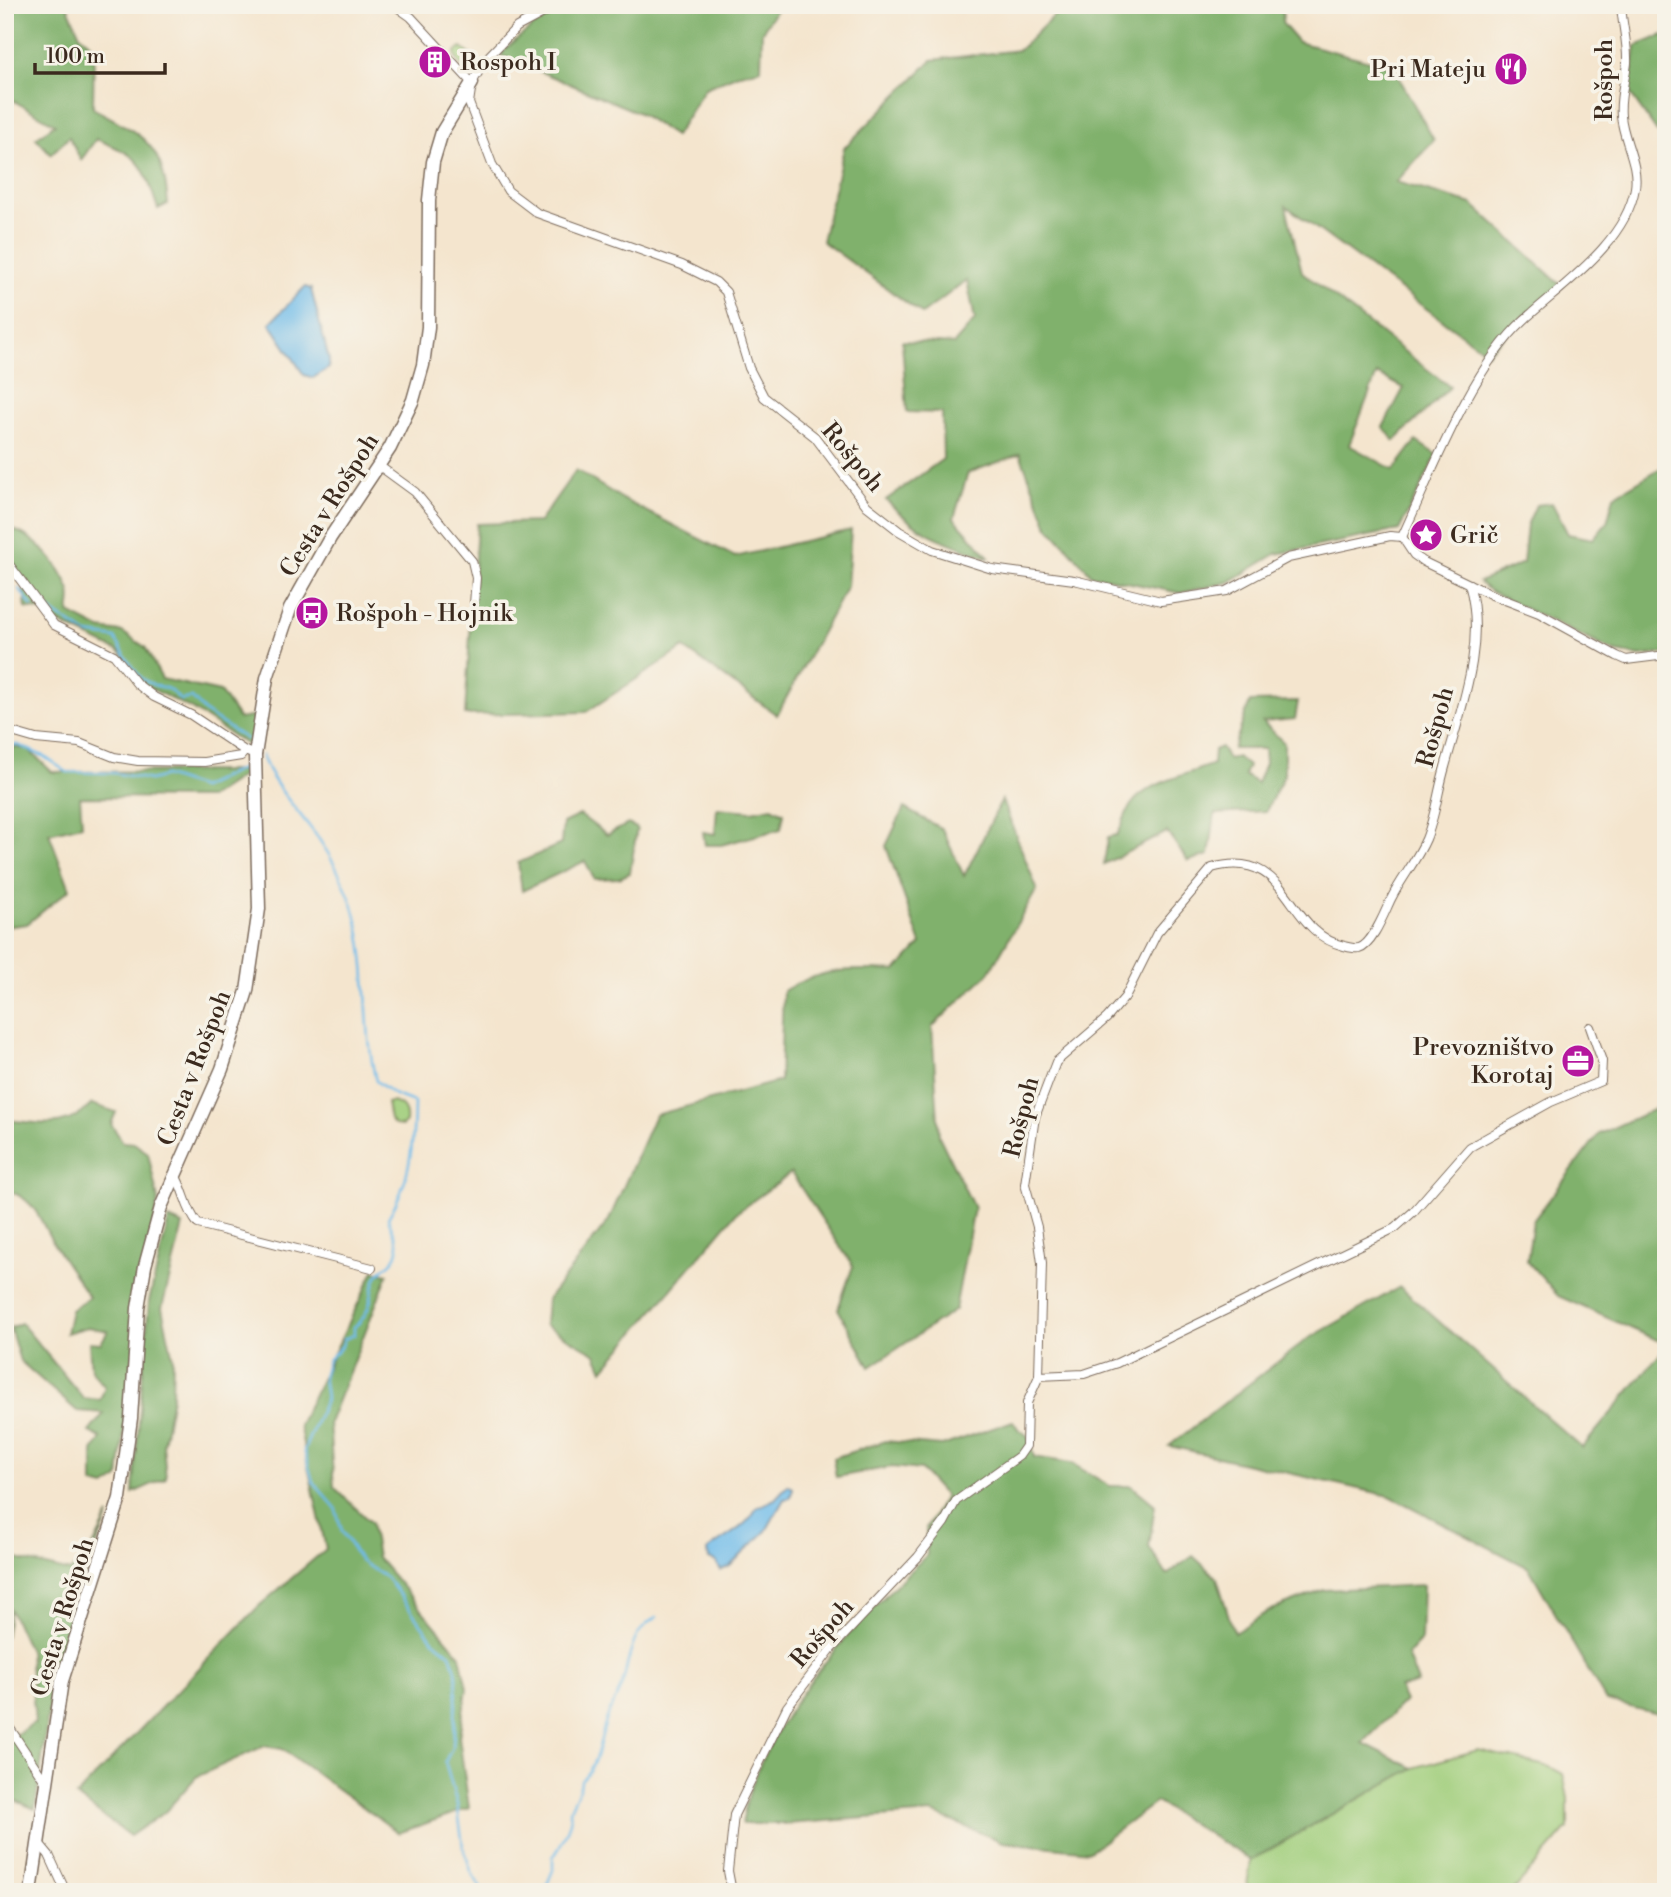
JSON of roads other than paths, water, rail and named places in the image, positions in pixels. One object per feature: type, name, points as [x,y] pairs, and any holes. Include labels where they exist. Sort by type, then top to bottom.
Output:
[{"type":"street","points":[[394,5],[411,17],[472,83],[486,59],[517,27],[558,5]]},
{"type":"street","name":"Rošpoh","points":[[472,83],[469,103],[492,164],[508,191],[537,213],[682,265],[716,282],[726,292],[750,369],[764,397],[815,437],[867,506],[899,531],[932,550],[992,569],[1074,580],[1161,601],[1227,590],[1288,558],[1390,536],[1402,537],[1493,353],[1523,320],[1567,286],[1586,266],[1619,225],[1630,204],[1636,175],[1620,112],[1627,64],[1621,5]]},
{"type":"street","name":"Cesta v Rošpoh","points":[[31,1892],[62,1681],[120,1498],[127,1457],[138,1308],[145,1266],[161,1207],[236,1034],[247,991],[259,909],[250,753],[267,678],[290,609],[310,572],[390,448],[413,400],[423,365],[428,327],[429,200],[433,162],[442,132],[472,83]]},
{"type":"street","points":[[378,465],[415,492],[472,561],[476,578],[474,604]]},
{"type":"street","points":[[1402,537],[1414,555],[1469,584],[1539,613],[1626,660],[1666,655]]},
{"type":"street","points":[[5,559],[54,625],[114,655],[137,684],[250,753]]},
{"type":"street","name":"Rošpoh","points":[[732,1892],[728,1871],[734,1815],[787,1707],[831,1649],[932,1540],[956,1501],[1019,1457],[1026,1446],[1027,1403],[1039,1376],[1042,1263],[1037,1227],[1025,1184],[1035,1117],[1056,1062],[1107,1018],[1125,997],[1157,933],[1212,868],[1247,863],[1266,871],[1324,939],[1359,948],[1365,944],[1379,926],[1429,831],[1460,716],[1472,655],[1474,602],[1469,584]]},
{"type":"street","points":[[5,730],[36,739],[79,743],[114,757],[138,761],[204,762],[250,753]]},
{"type":"street","points":[[1039,1376],[1084,1374],[1117,1363],[1395,1228],[1413,1212],[1470,1147],[1540,1108],[1601,1081],[1602,1061],[1590,1027]]},
{"type":"street","points":[[175,1175],[181,1184],[186,1207],[198,1224],[372,1268]]},
{"type":"street","points":[[5,1721],[46,1783]]},
{"type":"street","points":[[39,1843],[49,1855],[66,1892]]},
{"type":"water","points":[[305,287],[311,289],[329,360],[329,368],[313,378],[304,375],[270,323]]},
{"type":"water","points":[[788,1485],[793,1488],[790,1498],[784,1499],[766,1531],[729,1567],[721,1570],[715,1561],[709,1559],[708,1550],[742,1526],[756,1508],[775,1499]]},
{"type":"waterway","points":[[19,589],[32,606]]},
{"type":"waterway","points":[[46,608],[87,634],[115,638],[143,679],[153,685],[167,688],[180,700],[192,698],[206,713],[246,739]]},
{"type":"waterway","points":[[5,744],[18,745],[43,756],[67,772],[114,773],[150,780],[165,776],[201,788],[243,768]]},
{"type":"waterway","points":[[262,755],[277,784],[329,855],[354,909],[360,933],[368,1033],[376,1081],[395,1095],[414,1102],[413,1133],[406,1177],[388,1218],[397,1242],[397,1254],[375,1280],[369,1306],[354,1327],[354,1335],[344,1339],[342,1346],[328,1360],[323,1376],[326,1398],[304,1450],[313,1482],[335,1507],[342,1531],[360,1561],[387,1578],[433,1640],[450,1654],[456,1670],[457,1688],[453,1746],[445,1762],[457,1804],[463,1846],[471,1871],[483,1892]]},
{"type":"waterway","points":[[544,1892],[553,1870],[553,1857],[569,1825],[571,1807],[581,1780],[595,1760],[633,1644],[642,1629],[657,1617]]},
{"type":"place","name":"Rospoh I","points":[[435,62]]},
{"type":"place","name":"Pri Mateju","points":[[1511,69]]},
{"type":"place","name":"Grič","points":[[1426,535]]},
{"type":"place","name":"Rošpoh - Hojnik","points":[[312,613]]},
{"type":"place","name":"Prevozništvo Korotaj","points":[[1578,1061]]}]
